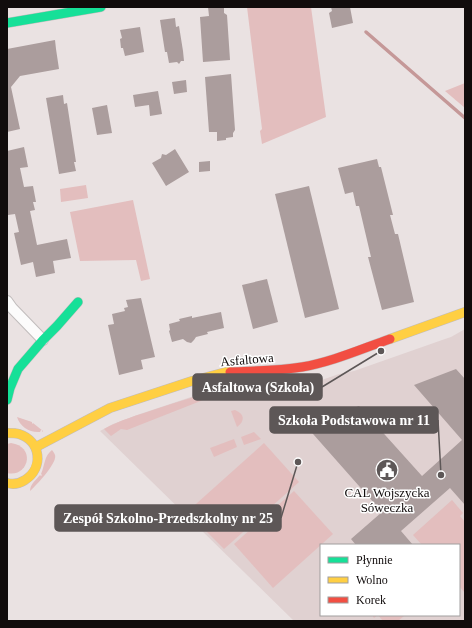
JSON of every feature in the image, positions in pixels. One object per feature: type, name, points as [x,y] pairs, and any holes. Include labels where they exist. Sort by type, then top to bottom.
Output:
[{"type":"street","points":[[7,22],[101,7]]},
{"type":"street","points":[[7,301],[43,340]]},
{"type":"street","points":[[7,400],[18,369],[78,302]]},
{"type":"street","name":"Asfaltowa","points":[[36,447],[110,408],[178,385],[226,372],[277,370],[302,367],[330,360],[465,312]]},
{"type":"street","points":[[7,431],[15,432],[28,438],[36,447],[38,460],[32,475],[26,480],[15,484],[7,483]]},
{"type":"shaded area","points":[[247,7],[311,7],[326,117],[262,144],[260,131],[262,129]]},
{"type":"shaded area","points":[[465,83],[465,108],[445,91]]},
{"type":"shaded area","points":[[86,185],[88,198],[61,202],[60,189]]},
{"type":"shaded area","points":[[133,200],[150,279],[141,281],[136,260],[80,261],[70,212]]},
{"type":"shaded area","points":[[465,329],[465,621],[294,621],[100,431],[113,424],[140,414],[223,388],[244,385],[310,384],[339,374],[354,371],[451,337]]},
{"type":"shaded area","points":[[221,389],[221,393],[127,430],[121,429],[111,436],[104,429],[136,416]]},
{"type":"shaded area","points":[[235,410],[241,414],[243,418],[237,427],[231,411]]},
{"type":"shaded area","points":[[17,417],[32,422],[32,424],[33,423],[42,430],[40,432],[36,432],[26,429],[20,424]]},
{"type":"shaded area","points":[[254,432],[261,439],[244,445],[241,437]]},
{"type":"shaded area","points":[[234,439],[237,447],[214,457],[210,448]]},
{"type":"shaded area","points":[[11,443],[24,450],[27,456],[27,461],[20,471],[7,473],[7,444]]},
{"type":"shaded area","points":[[264,443],[299,482],[224,549],[187,512]]},
{"type":"shaded area","points":[[52,450],[55,456],[52,466],[30,491],[34,482],[40,475],[42,475],[41,474],[46,458]]},
{"type":"shaded area","points":[[294,491],[333,534],[320,544],[320,546],[273,588],[234,544]]},
{"type":"shaded area","points":[[452,500],[463,513],[460,516],[465,522],[465,593],[460,587],[460,544],[421,544],[413,535]]},
{"type":"shaded area","points":[[379,616],[404,616],[398,621],[383,621]]},
{"type":"building","points":[[208,7],[224,7],[224,13],[227,15],[230,60],[203,62],[200,17],[209,16]]},
{"type":"building","points":[[331,7],[350,7],[353,23],[332,28],[329,13],[332,11]]},
{"type":"building","points":[[175,18],[176,27],[179,26],[184,61],[181,61],[179,64],[177,62],[169,63],[167,52],[165,52],[160,20]]},
{"type":"building","points":[[140,27],[144,52],[125,56],[123,48],[121,48],[120,39],[122,38],[120,30]]},
{"type":"building","points":[[55,40],[59,69],[20,76],[11,87],[20,129],[7,132],[7,49]]},
{"type":"building","points":[[231,74],[235,130],[233,137],[226,138],[226,140],[217,141],[217,132],[209,132],[205,77]]},
{"type":"building","points":[[186,80],[187,92],[174,94],[172,82]]},
{"type":"building","points":[[158,91],[162,114],[150,116],[149,105],[135,107],[133,95]]},
{"type":"building","points":[[63,95],[64,104],[67,103],[76,171],[59,174],[46,98]]},
{"type":"building","points":[[107,105],[112,133],[97,135],[92,108]]},
{"type":"building","points":[[24,147],[28,167],[20,168],[24,187],[33,186],[36,202],[33,202],[35,210],[30,211],[37,245],[67,239],[71,258],[53,261],[55,273],[36,277],[33,262],[21,265],[14,233],[19,232],[15,214],[8,215],[7,208],[7,151]]},
{"type":"building","points":[[175,149],[189,172],[166,186],[152,163],[161,158],[162,154],[166,155]]},
{"type":"building","points":[[377,159],[379,167],[381,167],[393,215],[390,215],[395,234],[398,234],[414,302],[382,310],[368,257],[371,257],[359,206],[356,206],[353,192],[345,194],[338,168]]},
{"type":"building","points":[[210,161],[210,171],[199,172],[199,162]]},
{"type":"building","points":[[309,186],[339,309],[305,318],[275,194]]},
{"type":"building","points":[[267,279],[278,322],[253,329],[242,285]]},
{"type":"building","points":[[141,298],[155,357],[141,360],[143,369],[119,375],[108,325],[114,324],[112,314],[125,311],[124,308],[128,307],[126,300]]},
{"type":"building","points":[[221,312],[224,328],[207,332],[208,334],[196,337],[191,343],[183,339],[172,342],[169,324],[180,321],[179,319],[192,316],[192,318]]},
{"type":"building","points":[[456,369],[465,379],[465,505],[450,488],[401,531],[412,544],[355,544],[351,539],[382,512],[306,426],[359,406],[422,476],[462,440],[414,385]]},
{"type":"waterway","points":[[366,32],[465,118]]},
{"type":"traffic: fast","points":[[7,23],[101,7]]},
{"type":"traffic: fast","points":[[7,400],[18,369],[78,302]]},
{"type":"traffic: slow","points":[[390,339],[465,312]]},
{"type":"traffic: slow","points":[[36,447],[110,408],[192,381],[230,372]]},
{"type":"traffic: slow","points":[[7,433],[18,434],[26,437],[36,448],[37,455],[35,469],[31,475],[19,483],[7,483]]},
{"type":"traffic: jam","points":[[230,372],[266,371],[313,365],[335,359],[390,339]]},
{"type":"place","name":"Asfaltowa (Szkoła)","points":[[381,351]]},
{"type":"place","name":"Zespół Szkolno-Przedszkolny nr 25","points":[[298,462]]},
{"type":"place","name":"CAL Wojszycka Sóweczka","points":[[387,470]]},
{"type":"place","name":"Szkoła Podstawowa nr 11","points":[[441,475]]}]
